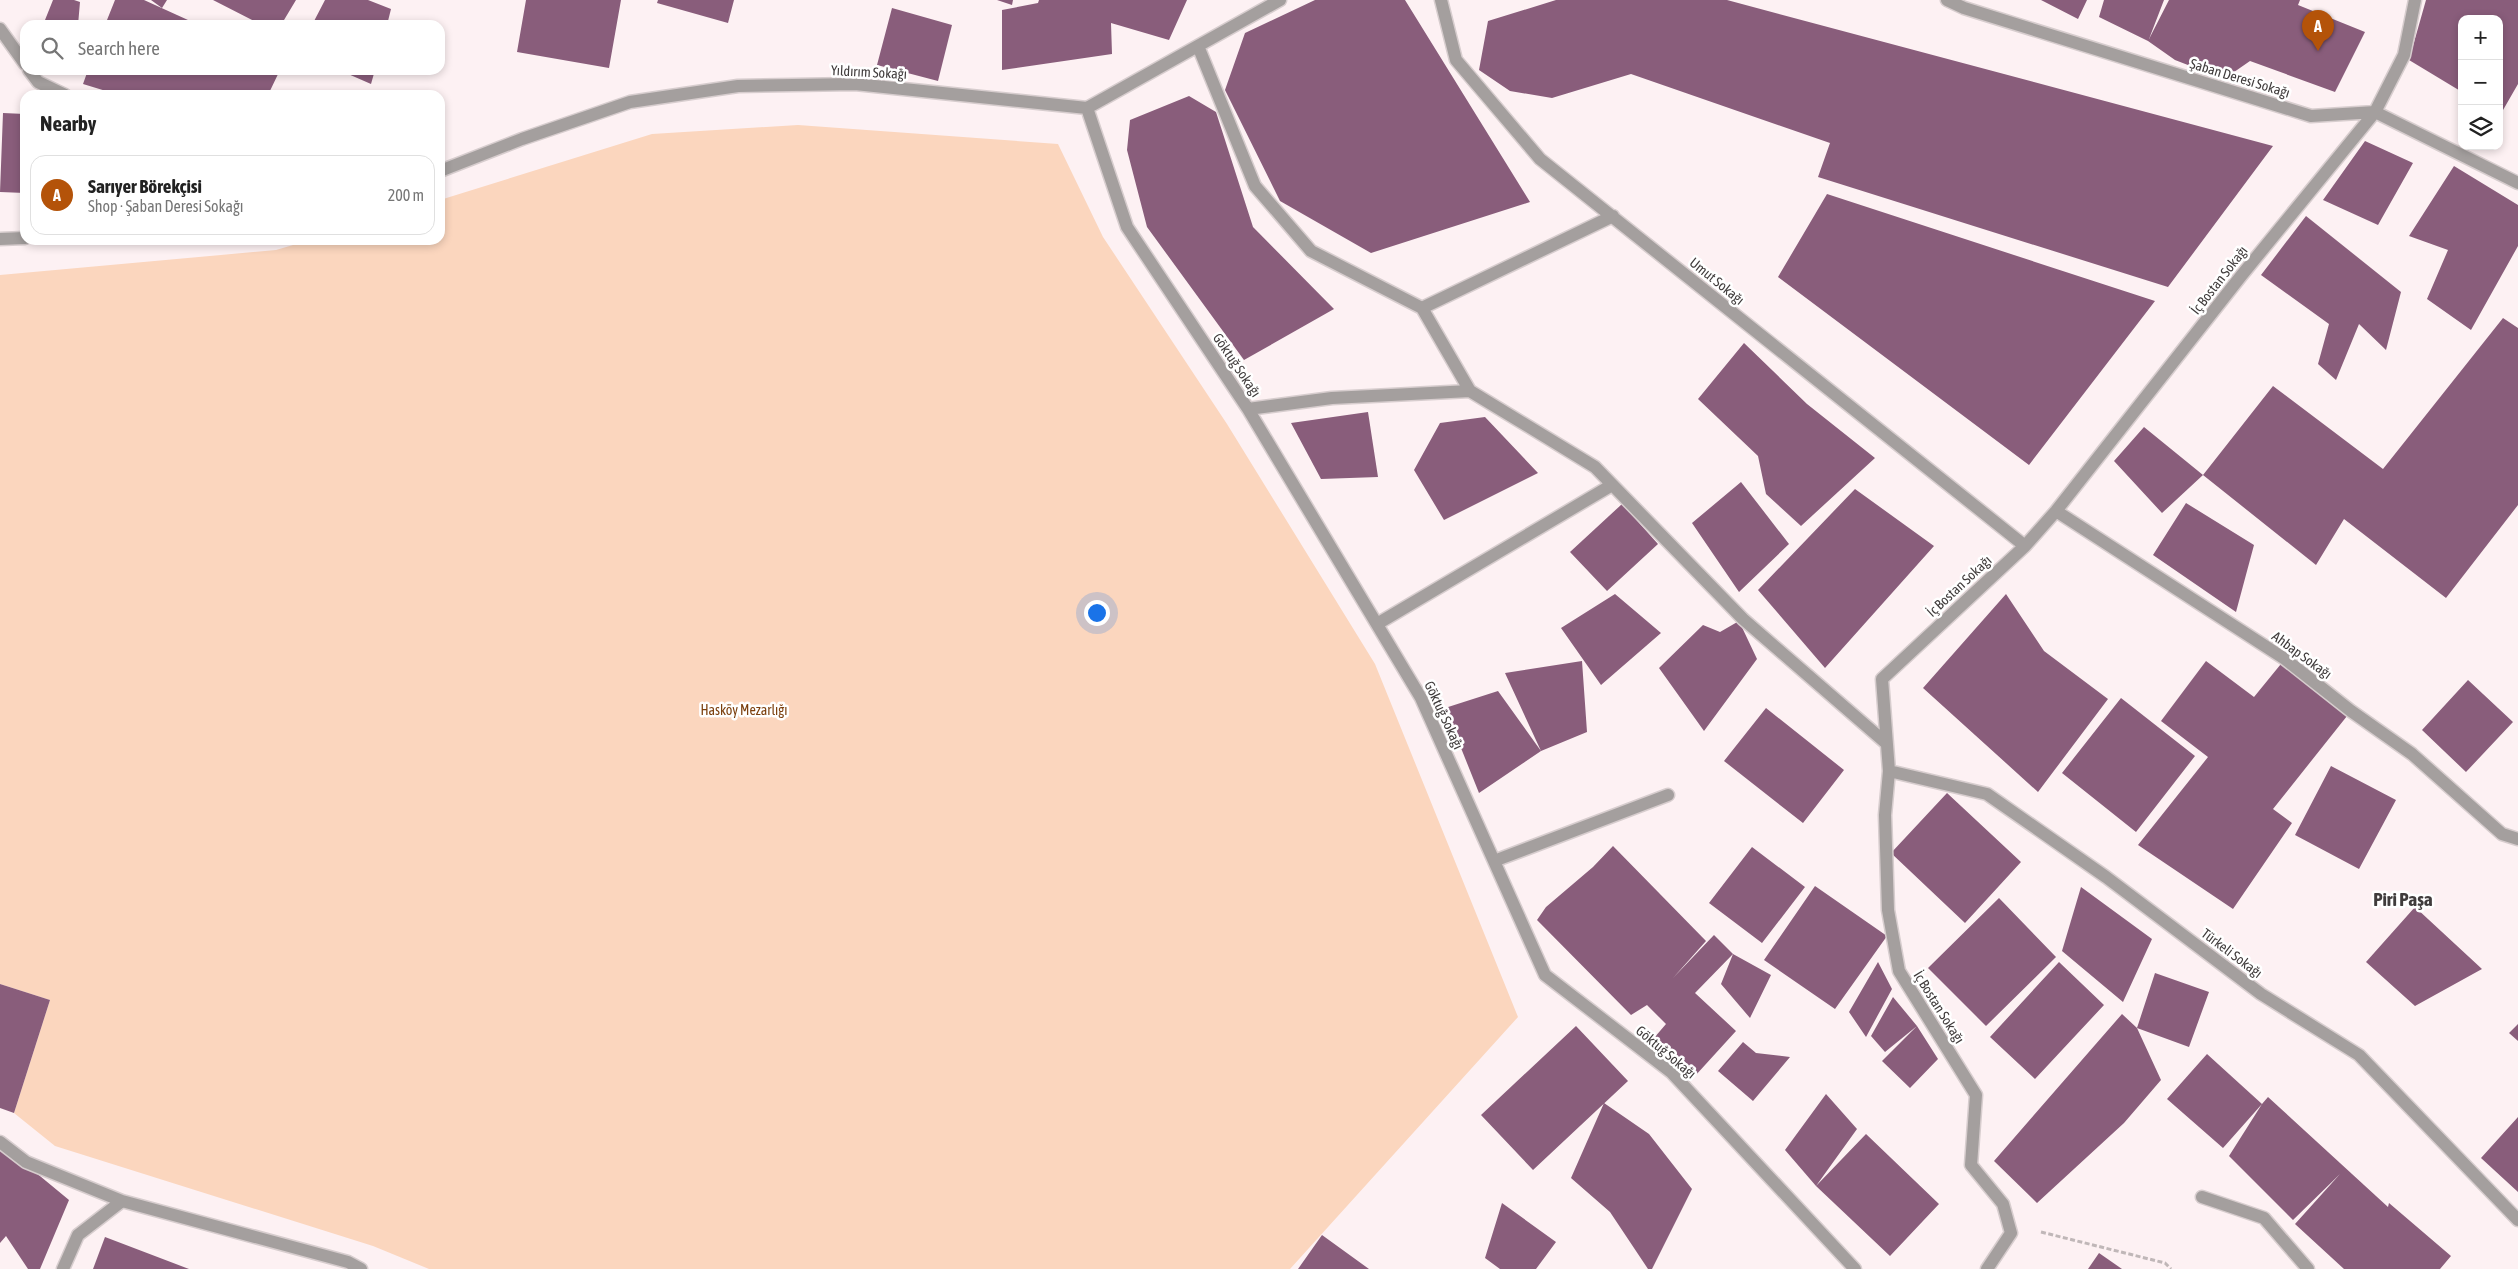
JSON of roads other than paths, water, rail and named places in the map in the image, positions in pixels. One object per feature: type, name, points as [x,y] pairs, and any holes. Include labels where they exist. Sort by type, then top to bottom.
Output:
[{"type":"street","points":[[1087,108],[1280,0]]},
{"type":"street","name":"Umut Sokağı","points":[[1441,0],[1456,60],[1540,159],[2025,546]]},
{"type":"street","name":"Şaban Deresi Sokağı","points":[[1947,0],[1974,11],[2310,116],[2375,112],[2518,183]]},
{"type":"street","name":"İç Bostan Sokağı","points":[[1987,1269],[2011,1233],[2003,1204],[1972,1165],[1976,1094],[1899,971],[1888,910],[1885,815],[1888,771],[1882,678],[2025,546],[2056,511],[2252,262],[2375,112],[2404,55],[2415,0]]},
{"type":"street","points":[[0,29],[20,57]]},
{"type":"street","points":[[1198,46],[1255,186],[1311,251],[1422,308],[1470,391],[1595,467],[1743,619],[1886,743]]},
{"type":"street","points":[[33,75],[38,82],[55,90]]},
{"type":"street","name":"Yıldırım Sokağı","points":[[445,169],[522,139],[630,102],[738,86],[855,84],[1087,108]]},
{"type":"street","name":"Göktuğ Sokağı","points":[[1087,108],[1127,227],[1248,409],[1421,698],[1545,975],[1671,1072],[1855,1269]]},
{"type":"street","points":[[1422,308],[1613,216]]},
{"type":"street","points":[[0,239],[20,238]]},
{"type":"street","points":[[1248,409],[1332,398],[1470,391]]},
{"type":"street","points":[[1377,624],[1612,485]]},
{"type":"street","name":"Ahbap Sokağı","points":[[2056,511],[2285,659],[2412,754],[2502,834],[2518,839]]},
{"type":"street","name":"Türkeli Sokağı","points":[[1888,771],[1987,794],[2106,877],[2261,994],[2359,1055],[2518,1220]]},
{"type":"street","points":[[1494,861],[1668,795]]},
{"type":"street","points":[[0,1142],[26,1162],[122,1201],[339,1260],[361,1269]]},
{"type":"street","points":[[2202,1197],[2264,1218],[2308,1269]]},
{"type":"street","points":[[63,1269],[78,1234],[122,1201]]},
{"type":"place","name":"Sarıyer Börekçisi","points":[[2318,51]]},
{"type":"district","name":"Piri Paşa","points":[[2403,899]]},
{"type":"park label","name":"Hasköy Mezarlığı","points":[[744,710]]}]
